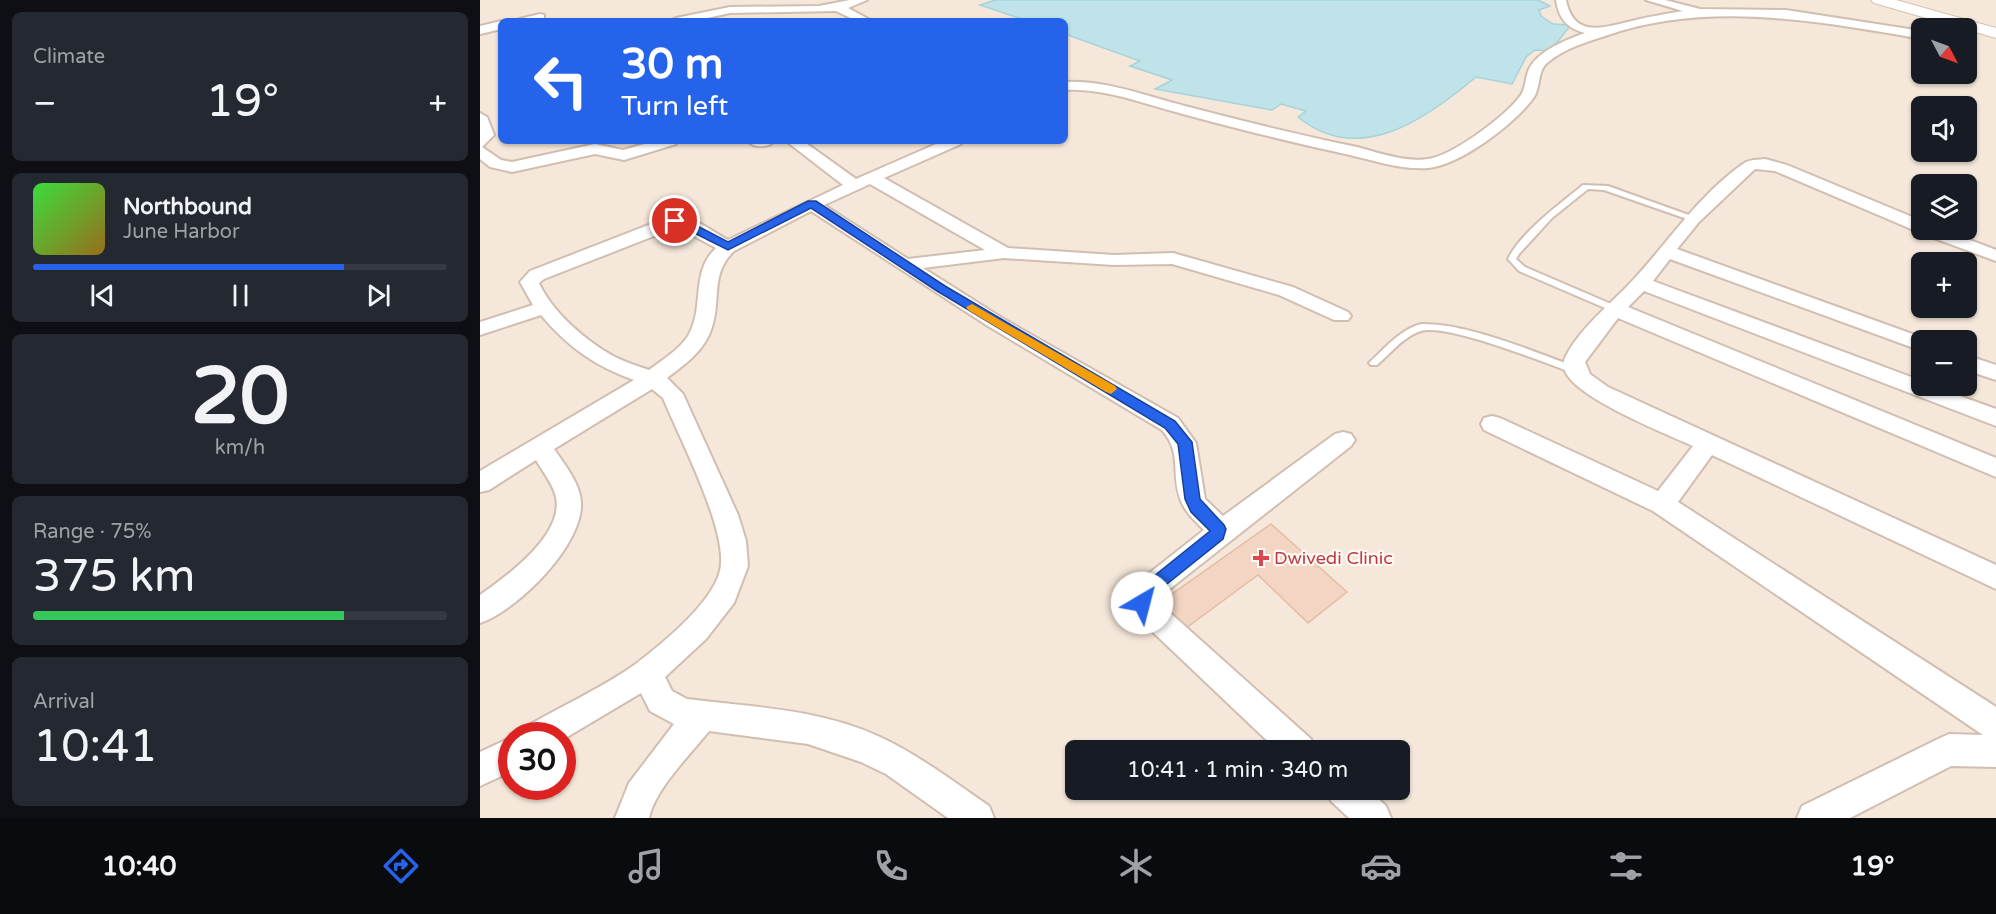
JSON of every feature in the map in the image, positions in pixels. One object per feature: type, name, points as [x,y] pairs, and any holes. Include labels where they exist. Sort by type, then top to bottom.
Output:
[{"type":"main road","points":[[1879,0],[1902,3],[1937,18]]},
{"type":"main road","points":[[1977,32],[1996,33]]},
{"type":"street","points":[[817,0],[860,18]]},
{"type":"street","points":[[690,18],[743,9],[788,10],[838,7],[862,0]]},
{"type":"street","points":[[1561,0],[1565,18],[1569,23],[1601,33]]},
{"type":"street","points":[[1651,0],[1700,12]]},
{"type":"street","points":[[1770,0],[1785,8],[1786,13]]},
{"type":"street","points":[[696,4],[713,13]]},
{"type":"street","points":[[1068,86],[1097,88],[1278,135],[1404,161],[1434,163],[1474,141],[1500,123],[1524,101],[1530,92],[1533,71],[1542,61],[1567,45],[1650,19],[1700,12],[1786,13],[1911,33]]},
{"type":"street","points":[[480,30],[498,26]]},
{"type":"street","points":[[480,117],[487,135],[480,143]]},
{"type":"street","points":[[480,151],[496,164],[512,167],[595,149],[624,155],[661,144]]},
{"type":"street","points":[[798,144],[862,182],[1004,253]]},
{"type":"street","points":[[480,483],[652,379],[686,352],[702,328],[710,271],[716,258],[728,247],[812,204],[949,144]]},
{"type":"street","points":[[1911,222],[1781,168],[1758,163],[1744,170],[1693,218],[1668,252],[1578,352],[1574,362],[1575,370],[1582,379],[1600,392],[1996,578]]},
{"type":"street","points":[[812,204],[995,322],[1170,424],[1185,442],[1192,499],[1196,508],[1215,524],[1218,529],[1217,535]]},
{"type":"street","points":[[564,722],[647,673],[696,630],[724,595],[735,566],[733,541],[724,515],[678,405],[664,386],[595,354],[544,307],[529,284],[534,277],[670,222],[682,222],[728,247]]},
{"type":"street","points":[[1955,240],[1996,256]]},
{"type":"street","points":[[1668,252],[1911,341]]},
{"type":"street","points":[[904,265],[1004,253],[1114,260],[1173,258],[1286,291],[1341,316]]},
{"type":"street","points":[[1641,283],[1996,418]]},
{"type":"street","points":[[480,329],[544,307]]},
{"type":"street","points":[[1615,309],[1996,468]]},
{"type":"street","points":[[1977,366],[1996,373]]},
{"type":"street","points":[[1492,424],[1662,504],[1996,725]]},
{"type":"street","points":[[1289,740],[1142,603],[1144,594],[1151,587],[1343,440]]},
{"type":"street","points":[[1662,504],[1707,444]]},
{"type":"street","points":[[480,611],[532,568],[564,530],[571,511],[569,496],[540,446]]},
{"type":"street","points":[[647,673],[662,701],[683,713],[808,729],[868,748],[897,763],[977,818]]},
{"type":"street","points":[[632,818],[632,809],[639,794],[702,716]]},
{"type":"street","points":[[1814,818],[1949,750],[1996,751]]},
{"type":"street","points":[[480,770],[498,760]]},
{"type":"street","points":[[1354,800],[1374,818]]},
{"type":"lane","points":[[1615,309],[1522,268],[1512,259],[1515,253],[1549,216],[1586,186],[1605,188],[1693,218]]},
{"type":"lane","points":[[1374,363],[1409,333],[1420,327],[1431,326],[1463,333],[1575,370]]},
{"type":"shaded area","points":[[480,0],[1996,0],[1996,818],[480,818]]},
{"type":"water","points":[[995,0],[1538,0],[1550,6],[1539,10],[1541,16],[1553,24],[1571,25],[1550,51],[1535,50],[1526,57],[1512,84],[1476,77],[1436,108],[1391,132],[1368,137],[1345,138],[1321,131],[1298,117],[1306,111],[1281,104],[1272,110],[1155,89],[1172,80],[1130,66],[1140,61],[1068,35],[1068,18],[1019,18],[980,5]]},
{"type":"building","points":[[1271,524],[1347,592],[1308,623],[1258,575],[1182,631],[1158,604]]},
{"type":"slow traffic","points":[[972,307],[1111,389]]},
{"type":"place","name":"Dwivedi Clinic","points":[[1261,558]]},
{"type":"route","points":[[675,221],[682,222],[728,247],[812,204],[941,289],[1170,424],[1185,442],[1190,489],[1196,508],[1218,529],[1217,535],[1211,541],[1151,587],[1144,594],[1142,603]]}]
